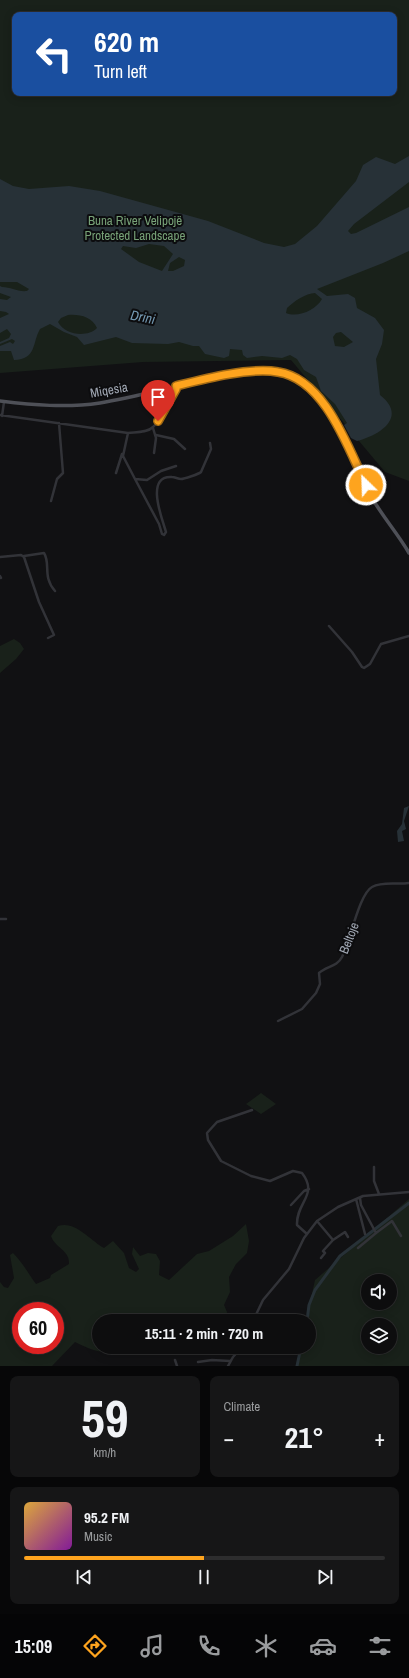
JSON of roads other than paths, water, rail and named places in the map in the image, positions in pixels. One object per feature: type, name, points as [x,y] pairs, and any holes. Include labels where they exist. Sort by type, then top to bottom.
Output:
[{"type":"main road","name":"Miqesia","points":[[2,402],[43,406],[72,406],[110,401],[176,386],[264,371],[283,372],[302,381],[317,395],[333,418],[373,499],[409,553]]},
{"type":"street","points":[[2,402],[1,416],[128,433],[153,428],[170,401],[176,386]]},
{"type":"street","points":[[51,501],[57,479],[63,473],[59,423]]},
{"type":"street","points":[[153,428],[156,435],[154,453]]},
{"type":"street","points":[[116,473],[128,433]]},
{"type":"street","points":[[156,435],[172,438],[184,448]]},
{"type":"street","points":[[123,449],[124,459],[159,524],[162,534],[164,535],[166,532],[157,503],[159,485],[165,478],[173,477],[182,479],[201,472],[211,449],[210,443]]},
{"type":"street","points":[[135,479],[147,480],[161,471],[176,466]]},
{"type":"street","points":[[0,557],[44,553],[46,559],[47,576],[50,585],[55,591]]},
{"type":"street","points":[[23,556],[39,602],[54,635],[48,638]]},
{"type":"street","points":[[329,626],[364,668],[370,664],[382,644],[409,636]]},
{"type":"street","name":"Beltoje","points":[[278,1021],[306,1006],[319,989],[319,973],[327,967],[334,965],[341,958],[360,905],[368,890],[380,884],[409,883]]},
{"type":"street","points":[[0,919],[6,920]]},
{"type":"street","points":[[252,1110],[217,1122],[207,1133],[208,1140],[221,1161],[251,1176],[268,1181],[296,1170],[305,1176],[309,1190],[301,1205],[297,1221],[298,1227],[307,1234]]},
{"type":"street","points":[[374,1167],[374,1181],[379,1194]]},
{"type":"street","points":[[291,1205],[304,1191],[309,1190]]},
{"type":"street","points":[[256,1314],[263,1300],[293,1264],[298,1250],[307,1234],[317,1221],[338,1207],[358,1198],[379,1194],[409,1192]]},
{"type":"street","points":[[358,1198],[376,1232]]},
{"type":"street","points":[[358,1198],[365,1234]]},
{"type":"street","points":[[317,1221],[333,1240]]},
{"type":"street","points":[[358,1248],[376,1232],[392,1222],[401,1236]]},
{"type":"street","points":[[321,1258],[325,1253],[323,1251],[333,1240],[345,1232],[348,1237]]},
{"type":"street","points":[[198,1362],[212,1360],[230,1364],[237,1354]]},
{"type":"street","points":[[174,1360],[178,1366]]},
{"type":"water","name":"Drini","points":[[409,156],[409,182],[354,224],[348,231],[351,234],[356,233],[409,207],[409,251],[317,289],[327,296],[348,294],[355,298],[357,308],[375,318],[384,330],[382,344],[376,359],[380,395],[388,403],[391,411],[391,418],[382,430],[366,438],[357,441],[351,438],[344,425],[347,423],[335,404],[321,391],[316,377],[304,370],[297,359],[290,355],[282,358],[262,356],[247,358],[243,355],[242,350],[230,349],[229,356],[224,358],[205,354],[199,346],[179,342],[168,344],[132,343],[116,337],[84,345],[77,337],[50,324],[40,329],[33,349],[27,357],[14,360],[11,351],[0,351],[0,346],[10,342],[13,344],[15,341],[12,339],[0,344],[0,342],[9,338],[11,334],[7,329],[0,333],[0,318],[9,314],[0,311],[0,299],[7,300],[11,297],[0,293],[0,286],[20,291],[27,291],[29,289],[17,282],[0,282],[0,179],[13,186],[29,189],[69,186],[100,191],[208,221],[264,243],[284,247],[295,244],[317,226],[356,181],[363,165],[376,157],[395,164]],"holes":[[[149,244],[164,246],[173,254],[162,271],[139,262],[121,249],[123,246],[136,248]],[[179,257],[185,260],[184,266],[173,271],[168,271],[170,263]],[[311,293],[315,293],[322,299],[316,307],[301,314],[286,313],[287,308],[293,303]],[[68,315],[77,315],[89,319],[97,328],[88,333],[76,334],[66,330],[58,322],[61,318]],[[341,332],[353,342],[344,347],[335,346],[333,337],[336,333]]]},
{"type":"water","points":[[409,806],[404,821],[406,829],[402,831],[404,841],[398,842],[397,831],[402,824],[404,808]]},
{"type":"waterway","points":[[308,1314],[309,1305],[315,1290],[340,1256],[409,1203]]},
{"type":"waterway","points":[[297,1366],[300,1354]]},
{"type":"park label","name":"Buna River Velipojë Protected Landscape","points":[[135,228]]}]
